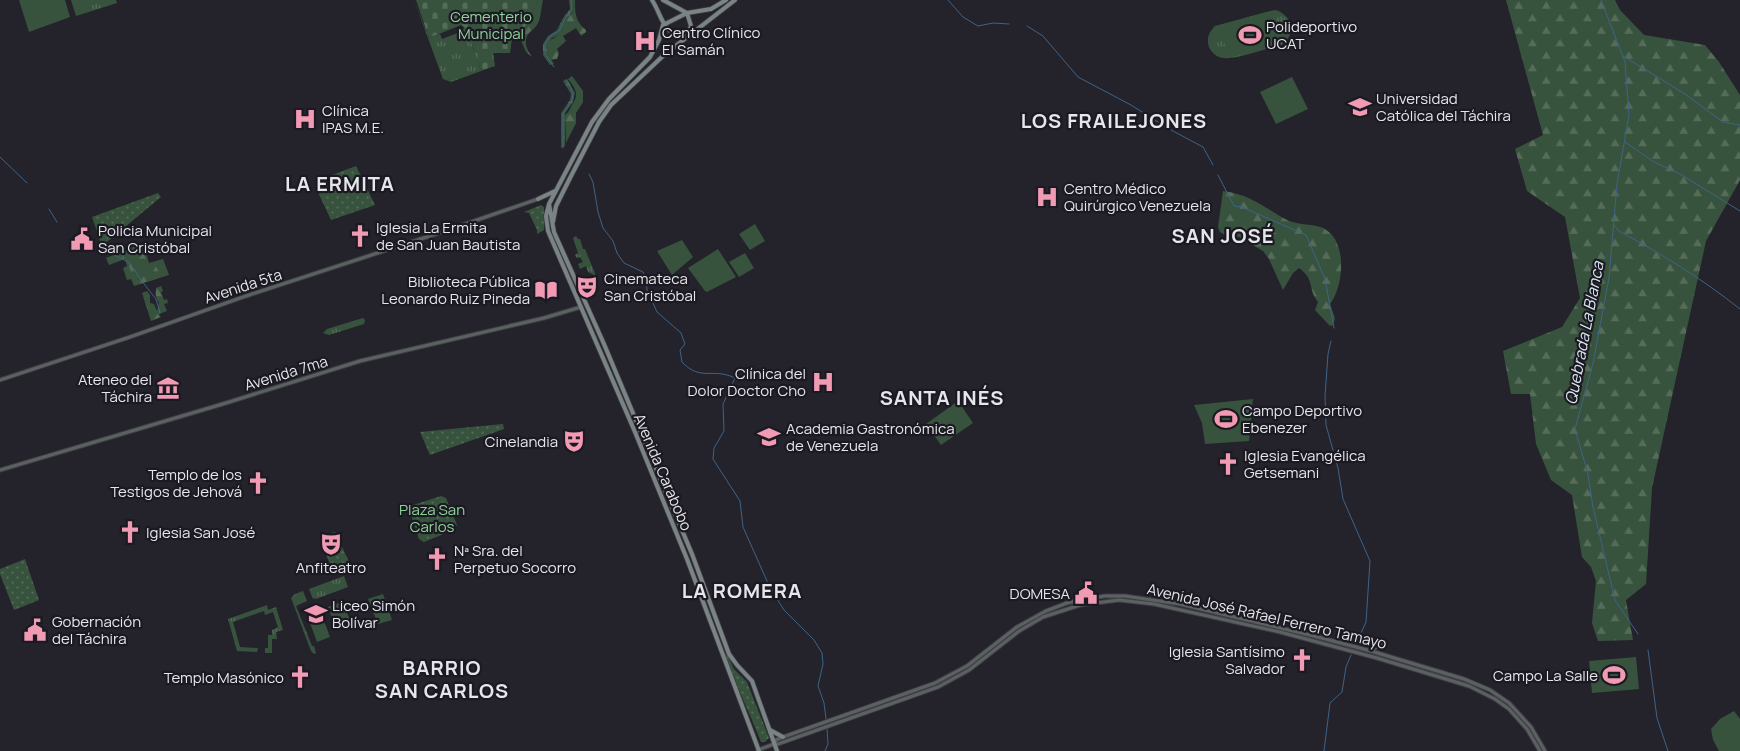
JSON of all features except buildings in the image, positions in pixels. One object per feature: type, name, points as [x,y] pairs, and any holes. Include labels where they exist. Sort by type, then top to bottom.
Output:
[{"type":"main road","points":[[652,0],[663,25],[673,33],[687,36]]},
{"type":"main road","points":[[663,0],[687,13],[691,26],[687,36]]},
{"type":"main road","points":[[538,199],[549,204],[597,115],[609,99],[650,57],[659,40],[663,25],[687,13],[711,9],[726,0]]},
{"type":"main road","points":[[552,224],[556,206],[589,140],[605,114],[647,71],[687,36],[735,0]]},
{"type":"main road","points":[[538,199],[557,190]]},
{"type":"main road","name":"Avenida Carabobo","points":[[549,204],[554,232],[692,554],[729,654],[737,666],[752,681],[777,751]]},
{"type":"main road","name":"Avenida Carabobo","points":[[549,204],[546,216],[548,231],[688,560],[759,750]]},
{"type":"main road","points":[[581,307],[585,301]]},
{"type":"main road","points":[[770,730],[783,737]]},
{"type":"street","name":"Avenida 5ta","points":[[0,380],[538,199]]},
{"type":"street","name":"Avenida 7ma","points":[[0,470],[360,362],[544,318],[581,307]]},
{"type":"street","name":"Avenida José Rafael Ferrero Tamayo","points":[[774,744],[776,740],[783,737],[924,688],[967,666],[1011,630],[1031,619],[1067,603],[1105,596],[1143,597],[1180,604],[1371,651],[1464,679],[1490,690],[1509,703],[1531,727],[1545,751]]},
{"type":"street","name":"Avenida José Rafael Ferrero Tamayo","points":[[774,744],[938,687],[970,670],[1019,631],[1048,615],[1080,605],[1119,600],[1154,604],[1280,632],[1464,684],[1485,693],[1504,705],[1527,729],[1540,751]]},
{"type":"street","points":[[1371,651],[1381,644]]},
{"type":"street","points":[[759,750],[774,744]]},
{"type":"green space","points":[[19,0],[65,0],[70,17],[29,32]]},
{"type":"green space","points":[[71,0],[116,0],[117,3],[76,16]]},
{"type":"green space","points":[[414,0],[429,38],[440,34],[442,39],[463,31],[464,27],[467,29],[481,71],[451,82],[443,79]]},
{"type":"green space","name":"Cementerio Municipal","points":[[416,0],[538,0],[521,34],[512,38],[510,53],[493,53],[495,66],[481,71],[467,29],[461,25],[429,38]]},
{"type":"green space","points":[[538,0],[543,0],[540,18],[526,38],[527,48],[532,57],[526,52],[519,36]]},
{"type":"green space","points":[[569,0],[573,0],[574,10],[567,19],[566,25],[560,34],[552,38],[547,45],[547,53],[554,64],[550,65],[543,55],[543,44],[548,36],[557,30],[570,9]]},
{"type":"green space","points":[[573,0],[575,0],[578,20],[586,32],[581,36],[576,28],[563,36],[566,41],[557,49],[559,53],[557,59],[551,60],[547,54],[546,45],[563,30],[574,10]]},
{"type":"green space","points":[[1506,0],[1615,0],[1620,10],[1644,35],[1705,45],[1719,62],[1740,95],[1740,180],[1706,241],[1652,488],[1646,584],[1626,600],[1633,640],[1598,641],[1592,623],[1596,581],[1591,567],[1582,557],[1572,495],[1551,480],[1536,444],[1530,394],[1511,394],[1503,351],[1562,327],[1580,298],[1565,217],[1527,191],[1515,149],[1543,135]]},
{"type":"green space","name":"Polideportivo UCAT","points":[[1276,10],[1286,17],[1291,26],[1289,36],[1281,45],[1244,56],[1229,58],[1221,58],[1210,49],[1208,38],[1215,26]]},
{"type":"green space","name":"Polideportivo UCAT","points":[[1271,12],[1280,44],[1228,58],[1220,25]]},
{"type":"green space","points":[[572,76],[583,91],[583,102],[576,113],[576,123],[566,143],[565,115],[576,98],[574,88],[568,79]]},
{"type":"green space","points":[[1292,77],[1308,109],[1276,124],[1260,92]]},
{"type":"green space","points":[[567,79],[575,93],[573,102],[565,113],[565,146],[561,148],[561,113],[570,100],[571,94],[563,81]]},
{"type":"green space","points":[[356,166],[375,205],[331,220],[316,188],[316,181]]},
{"type":"green space","points":[[1223,191],[1251,199],[1289,221],[1323,228],[1331,234],[1337,242],[1341,264],[1338,286],[1330,304],[1335,318],[1333,325],[1330,326],[1315,310],[1318,302],[1310,281],[1299,268],[1293,273],[1283,290],[1269,259],[1263,251],[1239,237],[1220,232],[1218,227]]},
{"type":"green space","points":[[158,193],[161,197],[102,246],[92,217]]},
{"type":"green space","points":[[541,205],[544,207],[544,230],[537,234],[529,213],[524,212]]},
{"type":"green space","points":[[755,224],[765,241],[750,250],[739,234]]},
{"type":"green space","points":[[576,236],[580,239],[583,249],[585,249],[596,276],[588,272],[586,266],[580,269],[578,264],[583,262],[580,257],[577,258],[575,255],[578,253],[573,238]]},
{"type":"green space","points":[[682,240],[693,257],[672,275],[657,251]]},
{"type":"green space","points":[[143,243],[149,263],[163,259],[169,275],[134,286],[131,279],[127,280],[123,268],[127,266],[125,259],[109,265],[106,258]]},
{"type":"green space","points":[[137,246],[143,250],[147,264],[155,265],[160,274],[156,279],[138,284],[134,278],[124,256],[127,251]]},
{"type":"green space","points":[[718,249],[736,277],[707,292],[688,268]]},
{"type":"green space","points":[[745,253],[754,268],[739,277],[729,262]]},
{"type":"green space","points":[[161,286],[164,300],[167,299],[168,303],[164,304],[167,311],[159,314],[161,317],[151,321],[142,293],[147,291],[150,295],[150,303],[154,304],[157,311],[159,303],[156,296],[156,288]]},
{"type":"green space","points":[[363,318],[365,320],[364,324],[329,335],[323,333],[327,329]]},
{"type":"green space","name":"Campo Deportivo Ebenezer","points":[[1253,399],[1249,441],[1205,444],[1202,423],[1194,405]]},
{"type":"green space","points":[[958,401],[973,423],[941,445],[926,424]]},
{"type":"green space","points":[[503,424],[504,429],[430,455],[420,432]]},
{"type":"green space","name":"Plaza San Carlos","points":[[441,496],[446,498],[457,525],[451,531],[424,542],[419,539],[409,509],[410,506]]},
{"type":"green space","points":[[335,532],[352,568],[334,575],[320,538]]},
{"type":"green space","points":[[25,559],[39,600],[14,610],[0,574],[0,569]]},
{"type":"green space","points":[[344,576],[348,587],[313,599],[309,589]]},
{"type":"green space","points":[[303,591],[307,601],[296,606],[312,646],[314,646],[316,653],[314,654],[311,651],[291,598]]},
{"type":"green space","points":[[383,594],[392,620],[378,624],[368,599]]},
{"type":"green space","points":[[341,602],[350,620],[335,626],[328,607]]},
{"type":"green space","points":[[267,605],[268,610],[276,607],[283,630],[276,632],[277,639],[272,639],[272,653],[265,653],[265,648],[268,648],[268,635],[272,635],[272,630],[278,627],[273,612],[265,615],[264,611],[233,622],[240,647],[258,648],[257,652],[237,651],[228,619]]},
{"type":"green space","points":[[320,610],[330,637],[317,642],[307,615]]},
{"type":"green space","points":[[727,654],[734,669],[747,682],[769,738],[765,742],[761,742],[724,655]]},
{"type":"green space","name":"Campo La Salle","points":[[1636,657],[1639,689],[1592,693],[1589,661]]},
{"type":"green space","points":[[1734,711],[1740,719],[1740,751],[1719,751],[1713,740],[1711,729],[1720,719]]},
{"type":"waterway","points":[[554,67],[545,54],[545,44],[549,37],[559,31],[572,9],[571,0]]},
{"type":"waterway","points":[[948,0],[963,17],[978,26],[993,23],[1009,24]]},
{"type":"waterway","name":"Quebrada La Blanca","points":[[1601,0],[1625,62],[1629,115],[1617,184],[1609,278],[1593,363],[1575,429],[1588,474],[1593,507],[1615,600],[1638,634]]},
{"type":"waterway","points":[[1027,26],[1043,36],[1078,77],[1203,147],[1213,165]]},
{"type":"waterway","points":[[1623,56],[1685,94],[1723,122],[1740,125]]},
{"type":"waterway","points":[[563,148],[563,114],[572,100],[573,93],[566,80]]},
{"type":"waterway","points":[[1625,142],[1654,162],[1680,174],[1740,211]]},
{"type":"waterway","points":[[0,157],[27,183]]},
{"type":"waterway","points":[[589,174],[593,182],[603,228],[613,241],[617,253],[624,263],[643,272],[646,278],[647,290],[657,312],[681,333],[685,344],[680,350],[682,362],[689,368],[701,373],[727,375],[735,378],[723,404],[724,431],[714,448],[713,459],[740,501],[743,527],[777,599],[784,610],[814,640],[822,653],[823,664],[818,686],[824,703],[826,719]]},
{"type":"waterway","points":[[1218,175],[1234,206],[1242,207],[1306,235],[1325,279],[1334,328]]},
{"type":"waterway","points":[[49,209],[57,222]]},
{"type":"waterway","points":[[1614,225],[1619,231],[1696,277],[1740,309]]},
{"type":"waterway","points":[[111,253],[130,263],[156,299],[160,313]]},
{"type":"waterway","points":[[1331,341],[1328,354],[1325,396],[1326,425],[1338,468],[1343,499],[1370,561],[1366,622],[1356,644]]},
{"type":"waterway","name":"Quebrada La Blanca","points":[[1648,650],[1657,718],[1668,751]]},
{"type":"waterway","points":[[1324,751],[1330,703],[1342,692],[1346,667],[1351,655]]},
{"type":"waterway","points":[[825,751],[828,744],[827,728]]},
{"type":"place","name":"Polideportivo UCAT","points":[[1250,35]]},
{"type":"place","name":"Centro Clínico El Samán","points":[[645,41]]},
{"type":"place","name":"Universidad Católica del Táchira","points":[[1360,107]]},
{"type":"place","name":"Clínica IPAS M.E.","points":[[305,119]]},
{"type":"place","name":"Centro Médico Quirúrgico Venezuela","points":[[1047,197]]},
{"type":"place","name":"Iglesia La Ermita de San Juan Bautista","points":[[360,236]]},
{"type":"place","name":"Policia Municipal San Cristóbal","points":[[82,239]]},
{"type":"place","name":"Cinemateca San Cristóbal","points":[[587,287]]},
{"type":"place","name":"Biblioteca Pública Leonardo Ruiz Pineda","points":[[546,290]]},
{"type":"place","name":"Clínica del Dolor Doctor Cho","points":[[823,382]]},
{"type":"place","name":"Ateneo del Táchira","points":[[168,388]]},
{"type":"place","name":"Campo Deportivo Ebenezer","points":[[1226,419]]},
{"type":"place","name":"Academia Gastronómica de Venezuela","points":[[769,437]]},
{"type":"place","name":"Cinelandia","points":[[574,441]]},
{"type":"place","name":"Iglesia Evangélica Getsemani","points":[[1228,464]]},
{"type":"place","name":"Templo de los Testigos de Jehová","points":[[258,483]]},
{"type":"place","name":"Iglesia San José","points":[[130,532]]},
{"type":"place","name":"Anfiteatro","points":[[331,544]]},
{"type":"place","name":"Nª Sra. del Perpetuo Socorro","points":[[437,559]]},
{"type":"place","name":"DOMESA","points":[[1086,593]]},
{"type":"place","name":"Liceo Simón Bolívar","points":[[316,614]]},
{"type":"place","name":"Gobernación del Táchira","points":[[35,630]]},
{"type":"place","name":"Iglesia Santísimo Salvador","points":[[1302,660]]},
{"type":"place","name":"Campo La Salle","points":[[1614,675]]},
{"type":"place","name":"Templo Masónico","points":[[300,677]]},
{"type":"district","name":"LOS FRAILEJONES","points":[[1114,120]]},
{"type":"district","name":"LA ERMITA","points":[[340,183]]},
{"type":"district","name":"SAN JOSÉ","points":[[1223,235]]},
{"type":"district","name":"SANTA INÉS","points":[[942,397]]},
{"type":"district","name":"LA ROMERA","points":[[742,590]]},
{"type":"district","name":"BARRIO SAN CARLOS","points":[[442,678]]}]
